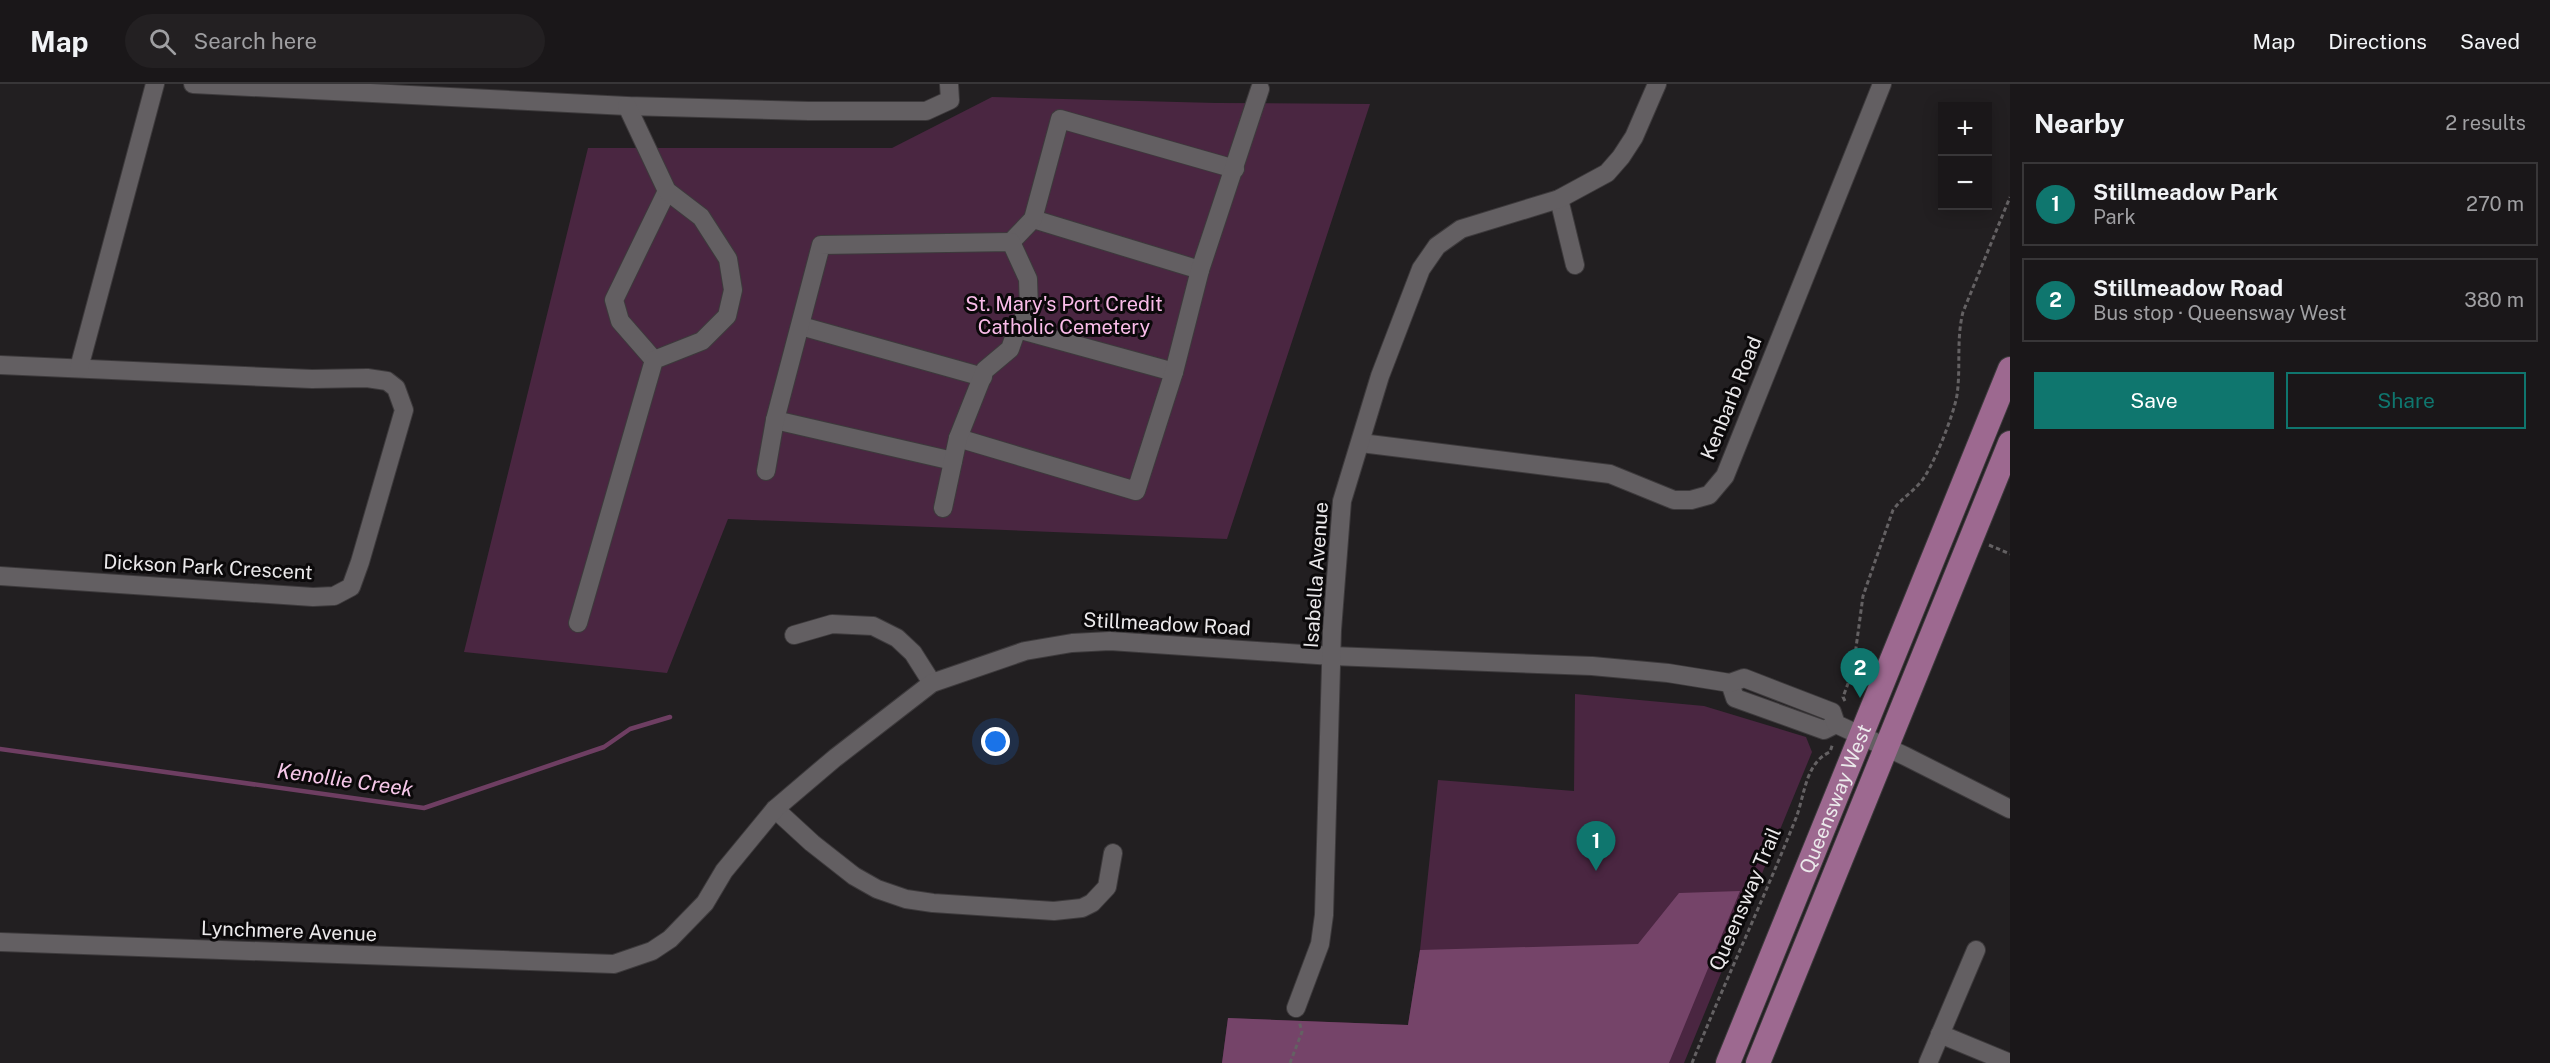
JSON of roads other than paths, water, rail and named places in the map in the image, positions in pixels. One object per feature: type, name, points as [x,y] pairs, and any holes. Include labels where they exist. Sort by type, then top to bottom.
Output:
[{"type":"main road","name":"Queensway West","points":[[1728,1063],[2010,369]]},
{"type":"main road","name":"Queensway West","points":[[1758,1063],[2010,443]]},
{"type":"street","points":[[79,368],[155,84]]},
{"type":"street","points":[[193,84],[627,106],[809,111],[926,111],[949,92]]},
{"type":"street","name":"Isabella Avenue","points":[[1296,1008],[1320,944],[1323,915],[1332,630],[1342,501],[1380,376],[1420,269],[1437,246],[1461,229],[1559,199],[1607,173],[1621,157],[1640,125],[1657,84]]},
{"type":"street","name":"Kenbarb Road","points":[[1361,443],[1610,474],[1674,500],[1691,500],[1709,495],[1725,476],[1882,84]]},
{"type":"street","points":[[958,438],[1136,491],[1174,372],[1200,270],[1260,89]]},
{"type":"street","points":[[627,106],[668,191],[701,218],[728,259],[733,290],[727,316],[702,341],[654,360]]},
{"type":"street","points":[[766,471],[776,420],[821,245],[1011,242],[1033,219],[1060,119],[1235,169]]},
{"type":"street","points":[[654,360],[620,321],[615,300],[668,191]]},
{"type":"street","points":[[1559,199],[1575,265]]},
{"type":"street","points":[[1033,219],[1200,270]]},
{"type":"street","points":[[943,508],[958,438],[985,370],[1010,349],[1017,328],[1029,309],[1028,279],[1011,242]]},
{"type":"street","points":[[801,326],[983,377]]},
{"type":"street","points":[[1017,328],[1174,372]]},
{"type":"street","points":[[578,623],[654,360]]},
{"type":"street","name":"Dickson Park Crescent","points":[[0,365],[312,379],[367,378],[387,381],[396,388],[404,410],[351,586],[334,596],[313,597],[0,576]]},
{"type":"street","points":[[776,420],[953,461]]},
{"type":"street","points":[[794,635],[832,624],[873,626],[897,638],[913,652],[932,683]]},
{"type":"street","name":"Stillmeadow Road","points":[[576,964],[614,964],[652,951],[670,939],[705,903],[724,871],[775,809],[834,758],[932,683],[1016,654],[1072,643],[1110,641],[1332,656],[1592,666],[1668,673],[1730,683],[1735,698],[1774,714],[1824,730],[1836,724],[2010,809]]},
{"type":"street","points":[[775,809],[812,843],[854,876],[877,889],[906,899],[933,903],[1054,911],[1082,908],[1092,903],[1107,887],[1113,853]]},
{"type":"street","name":"Lynchmere Avenue","points":[[0,942],[576,964]]},
{"type":"street","points":[[1928,1063],[1976,950]]},
{"type":"street","points":[[1940,1034],[2010,1063]]},
{"type":"waterway","name":"Kenollie Creek","points":[[0,749],[424,808],[604,747],[630,729],[670,717]]},
{"type":"place","name":"Stillmeadow Road","points":[[1860,698]]},
{"type":"place","name":"Stillmeadow Park","points":[[1596,871]]},
{"type":"park label","name":"St. Mary's Port Credit Catholic Cemetery","points":[[1064,316]]}]
